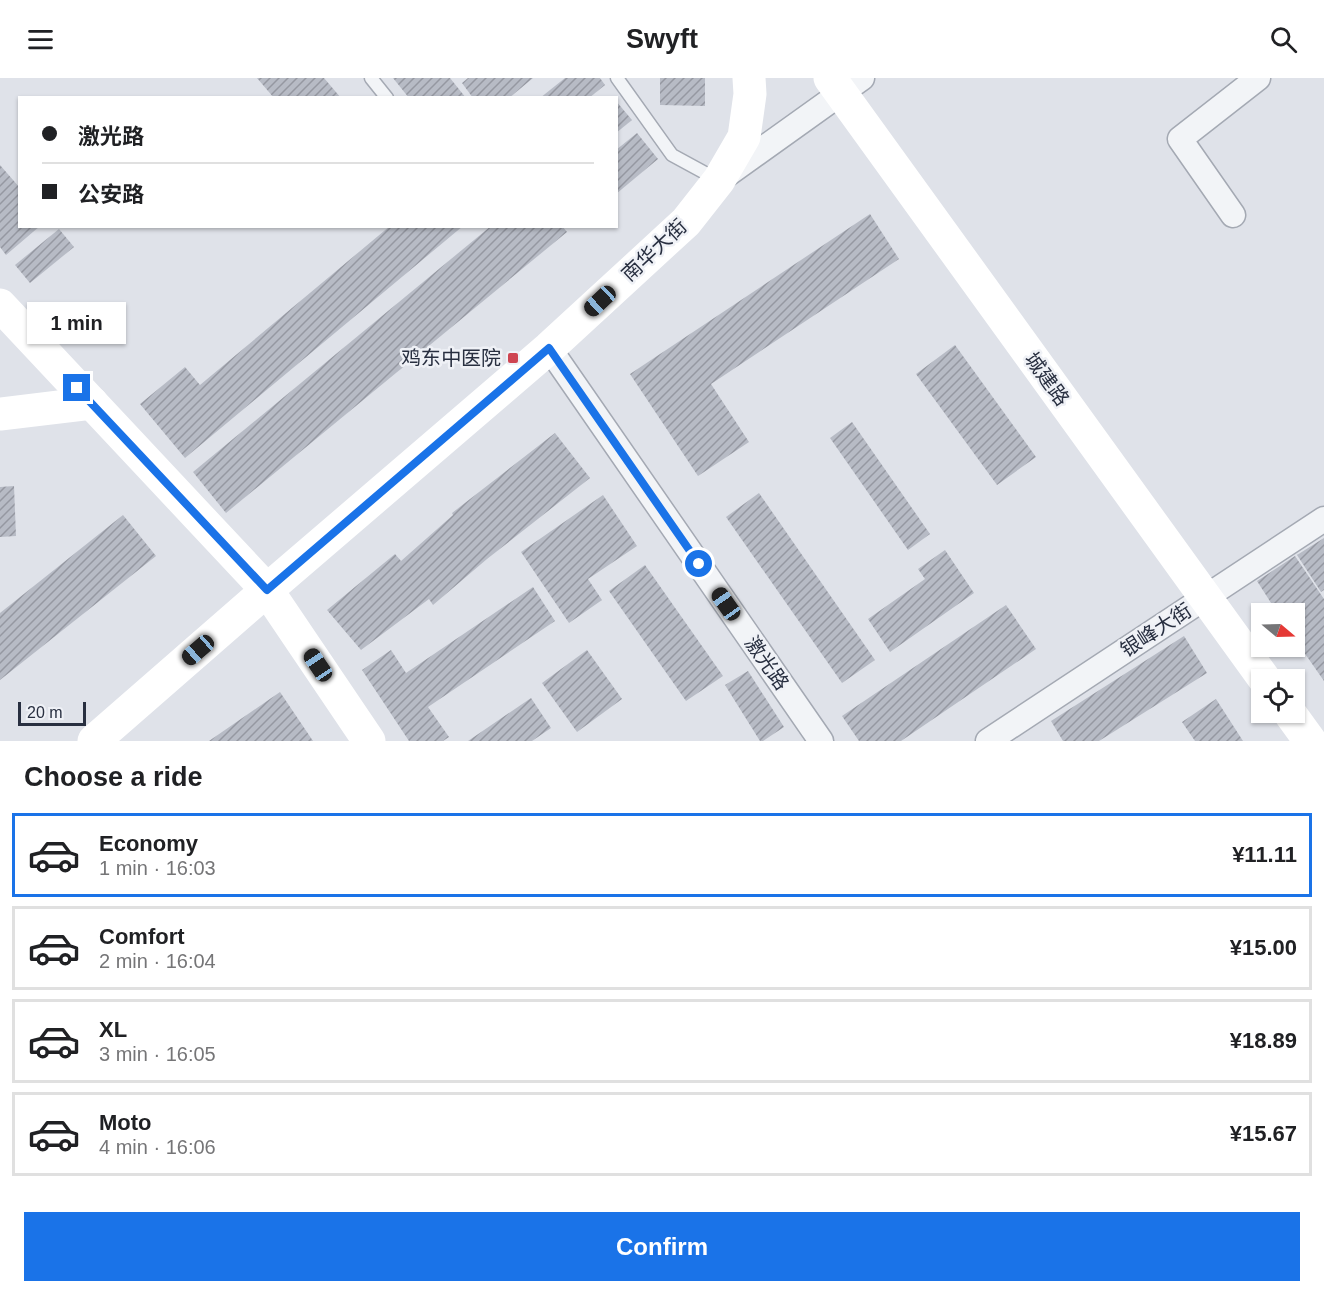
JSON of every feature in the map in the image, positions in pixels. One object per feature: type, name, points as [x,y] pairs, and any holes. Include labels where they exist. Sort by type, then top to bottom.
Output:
[{"type":"street","name":"南华大街","points":[[94,741],[549,348],[686,222],[719,180],[744,137],[750,94],[749,78]]},
{"type":"street","points":[[1233,215],[1180,139],[1253,79]]},
{"type":"street","points":[[719,180],[844,83]]},
{"type":"street","name":"城建路","points":[[844,83],[1257,669]]},
{"type":"street","points":[[0,305],[267,590],[369,741]]},
{"type":"street","name":"激光路","points":[[549,348],[821,741]]},
{"type":"street","points":[[0,414],[92,403]]},
{"type":"street","name":"银峰大街","points":[[988,741],[1324,519]]},
{"type":"street","points":[[1297,723],[1310,741]]},
{"type":"lane","points":[[370,78],[385,96]]},
{"type":"lane","points":[[617,78],[672,155],[719,180]]},
{"type":"building","points":[[257,78],[324,78],[339,96],[272,96]]},
{"type":"building","points":[[393,78],[450,78],[464,96],[407,96]]},
{"type":"building","points":[[468,78],[533,78],[511,96],[472,96],[462,83]]},
{"type":"building","points":[[565,78],[600,78],[605,85],[591,96],[542,96]]},
{"type":"building","points":[[660,78],[705,78],[705,106],[660,105]]},
{"type":"building","points":[[618,103],[632,120],[618,131]]},
{"type":"building","points":[[637,133],[658,159],[618,192],[618,148]]},
{"type":"building","points":[[0,165],[18,186],[18,228],[38,228],[6,255],[0,247]]},
{"type":"building","points":[[870,214],[899,259],[711,384],[749,442],[698,476],[630,374]]},
{"type":"building","points":[[388,228],[461,228],[185,458],[140,404],[185,367],[200,385]]},
{"type":"building","points":[[489,228],[564,228],[567,232],[226,513],[193,472]]},
{"type":"building","points":[[59,229],[74,247],[30,283],[15,265]]},
{"type":"building","points":[[955,345],[1036,457],[997,485],[916,374]]},
{"type":"building","points":[[852,422],[930,534],[908,550],[830,438]]},
{"type":"building","points":[[555,433],[590,478],[487,559],[433,605],[429,599],[361,650],[327,610],[395,554],[401,561],[453,515],[452,513]]},
{"type":"building","points":[[14,486],[16,536],[0,537],[0,487]]},
{"type":"building","points":[[759,493],[875,660],[842,683],[726,517]]},
{"type":"building","points":[[603,495],[637,546],[588,579],[602,600],[569,623],[521,552]]},
{"type":"building","points":[[123,515],[156,556],[0,680],[0,613]]},
{"type":"building","points":[[1324,538],[1324,590],[1321,592],[1297,555]]},
{"type":"building","points":[[945,550],[974,593],[890,652],[868,619],[925,579],[918,569]]},
{"type":"building","points":[[1295,556],[1324,599],[1324,681],[1305,654],[1305,603],[1271,603],[1257,581]]},
{"type":"building","points":[[645,565],[723,676],[686,701],[609,591]]},
{"type":"building","points":[[533,587],[555,621],[428,707],[449,737],[443,741],[409,741],[362,670],[391,650],[406,673]]},
{"type":"building","points":[[1006,605],[1036,649],[901,741],[859,741],[842,716]]},
{"type":"building","points":[[1184,636],[1207,673],[1099,741],[1063,741],[1051,721]]},
{"type":"building","points":[[587,650],[622,699],[577,732],[542,683]]},
{"type":"building","points":[[748,671],[784,727],[763,741],[760,741],[725,685]]},
{"type":"building","points":[[280,692],[313,741],[209,741]]},
{"type":"building","points":[[531,698],[551,728],[532,741],[468,741]]},
{"type":"building","points":[[1216,699],[1243,741],[1195,741],[1182,722]]},
{"type":"place","name":"鸡东中医院","points":[[513,358]]},
{"type":"route","points":[[77,388],[267,590],[549,348],[699,564]]}]
